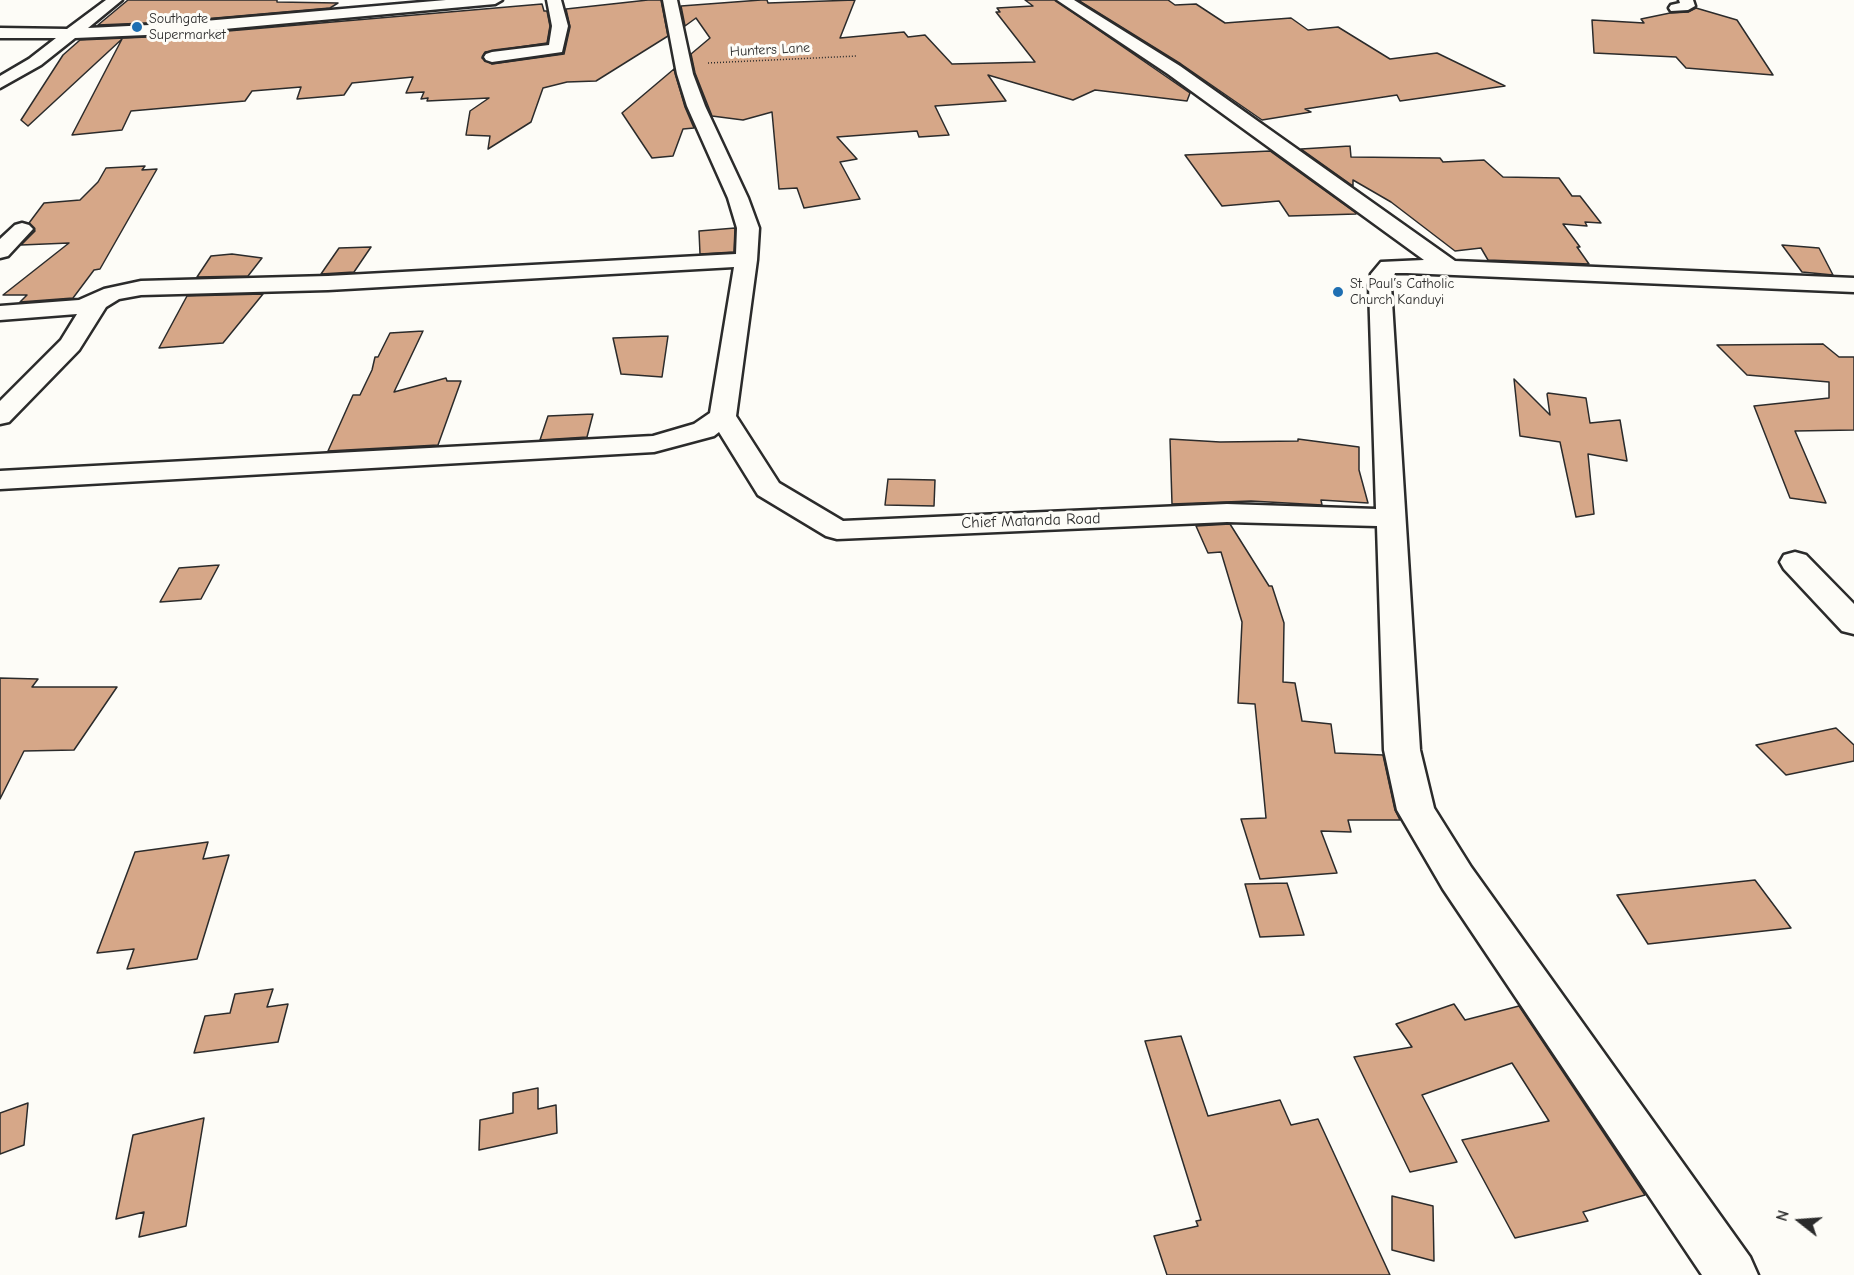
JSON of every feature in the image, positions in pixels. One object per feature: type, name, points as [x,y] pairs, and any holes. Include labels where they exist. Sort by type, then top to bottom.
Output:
[{"type":"street","points":[[0,83],[35,62],[116,0]]},
{"type":"street","points":[[0,33],[70,34],[245,24],[492,0]]},
{"type":"street","points":[[492,57],[556,50],[560,26],[554,0]]},
{"type":"street","points":[[0,480],[654,444],[704,430],[723,417],[746,260],[748,228],[742,208],[696,106],[670,0]]},
{"type":"street","points":[[1064,0],[1174,70],[1448,267]]},
{"type":"street","points":[[0,252],[22,229]]},
{"type":"street","points":[[0,313],[81,307],[112,294],[141,288],[328,283],[746,260]]},
{"type":"street","points":[[1732,1275],[1456,878],[1416,810],[1402,750],[1380,286],[1382,274],[1389,267],[1448,267],[1854,285]]},
{"type":"street","points":[[0,416],[70,345],[97,302]]},
{"type":"street","name":"Chief Matanda Road","points":[[723,417],[768,489],[837,530],[1227,513],[1391,518]]},
{"type":"street","points":[[1795,562],[1854,623]]},
{"type":"path","name":"Hunters Lane","points":[[684,64],[857,57]]},
{"type":"building","points":[[128,0],[277,0],[277,2],[338,3],[330,8],[170,22],[98,25]]},
{"type":"building","points":[[661,0],[668,36],[596,81],[567,82],[543,88],[531,122],[488,149],[490,136],[466,135],[470,111],[489,98],[427,101],[428,98],[421,99],[424,92],[406,93],[413,77],[352,83],[344,95],[297,99],[301,87],[252,91],[245,101],[131,111],[122,130],[72,135],[122,39],[28,126],[21,120],[63,55],[80,40],[170,36],[542,4],[544,11],[547,11],[550,26],[547,43],[485,52],[482,58],[492,64],[564,54],[570,27],[566,9]]},
{"type":"building","points":[[767,0],[768,3],[855,0],[840,38],[904,32],[908,37],[925,35],[952,64],[1035,62],[996,12],[1000,12],[997,8],[1033,6],[1025,0],[1055,0],[1190,93],[1187,101],[1095,90],[1073,100],[988,75],[1006,101],[935,106],[949,135],[919,137],[917,131],[837,137],[857,159],[840,162],[860,199],[804,208],[797,188],[779,189],[772,112],[743,120],[712,116],[695,73],[691,54],[710,38],[696,18],[685,26],[681,6]]},
{"type":"building","points":[[1078,0],[1168,0],[1175,5],[1196,4],[1225,23],[1291,18],[1308,30],[1338,27],[1390,59],[1437,53],[1505,86],[1400,101],[1397,95],[1305,109],[1311,112],[1262,120],[1181,64]]},
{"type":"building","points":[[1696,8],[1737,20],[1773,75],[1686,68],[1676,57],[1594,53],[1592,20],[1644,23],[1641,19],[1688,12]]},
{"type":"building","points":[[674,69],[694,128],[683,129],[673,156],[652,158],[622,113]]},
{"type":"building","points":[[1350,146],[1351,157],[1440,158],[1443,162],[1484,160],[1503,177],[1559,178],[1572,196],[1580,196],[1601,223],[1585,222],[1587,226],[1563,224],[1589,264],[1488,260],[1481,248],[1455,251],[1391,202],[1353,180],[1353,186],[1301,149]]},
{"type":"building","points":[[1270,151],[1356,214],[1289,216],[1279,201],[1222,206],[1185,155]]},
{"type":"building","points":[[145,166],[142,170],[157,169],[100,269],[94,270],[73,298],[20,302],[27,295],[3,295],[69,243],[21,245],[35,231],[29,223],[44,203],[80,200],[98,182],[106,168]]},
{"type":"building","points":[[735,228],[734,252],[700,254],[699,231]]},
{"type":"building","points":[[1782,245],[1819,248],[1833,275],[1802,272]]},
{"type":"building","points":[[371,247],[354,272],[321,274],[339,248]]},
{"type":"building","points":[[232,254],[262,258],[248,276],[197,277],[211,256]]},
{"type":"building","points":[[263,294],[223,343],[159,348],[187,296]]},
{"type":"building","points":[[423,331],[394,392],[446,378],[447,381],[461,381],[438,445],[328,451],[353,395],[360,395],[372,370],[375,357],[378,357],[390,333]]},
{"type":"building","points":[[668,336],[662,377],[621,374],[613,338]]},
{"type":"building","points":[[1823,344],[1839,357],[1854,357],[1854,430],[1795,431],[1826,503],[1790,498],[1754,406],[1829,398],[1829,382],[1747,375],[1717,345]]},
{"type":"building","points":[[1514,379],[1550,415],[1548,393],[1586,398],[1590,423],[1620,420],[1627,461],[1588,454],[1594,514],[1576,517],[1560,442],[1520,436]]},
{"type":"building","points":[[593,414],[587,437],[540,440],[548,416]]},
{"type":"building","points":[[1170,439],[1220,442],[1298,441],[1298,439],[1359,447],[1359,470],[1368,503],[1321,500],[1322,505],[1251,501],[1172,504]]},
{"type":"building","points":[[888,479],[935,480],[934,506],[885,505]]},
{"type":"building","points":[[1230,524],[1269,586],[1272,586],[1284,623],[1283,682],[1295,683],[1302,721],[1331,724],[1335,753],[1383,755],[1395,810],[1400,820],[1348,820],[1351,832],[1321,831],[1337,873],[1260,879],[1241,819],[1266,818],[1255,704],[1238,703],[1242,622],[1221,552],[1208,553],[1196,526]]},
{"type":"building","points":[[219,565],[201,599],[160,602],[179,568]]},
{"type":"building","points":[[0,678],[38,679],[32,687],[117,687],[74,750],[24,751],[0,799]]},
{"type":"building","points":[[1836,728],[1854,745],[1854,761],[1786,775],[1756,745]]},
{"type":"building","points":[[208,842],[203,859],[229,855],[197,959],[127,969],[134,949],[97,953],[135,852]]},
{"type":"building","points":[[1755,880],[1791,928],[1648,944],[1617,895]]},
{"type":"building","points":[[1287,883],[1304,935],[1260,937],[1245,884]]},
{"type":"building","points":[[273,989],[267,1007],[288,1004],[278,1042],[194,1053],[205,1016],[230,1013],[235,994]]},
{"type":"building","points":[[1454,1004],[1465,1020],[1519,1006],[1645,1195],[1583,1212],[1588,1221],[1515,1238],[1462,1140],[1549,1121],[1512,1063],[1422,1095],[1457,1162],[1410,1172],[1354,1057],[1412,1047],[1396,1024]]},
{"type":"building","points":[[1181,1036],[1208,1116],[1280,1100],[1291,1125],[1318,1119],[1390,1275],[1167,1275],[1154,1236],[1198,1226],[1196,1221],[1201,1220],[1145,1041]]},
{"type":"building","points":[[538,1088],[538,1109],[556,1105],[557,1133],[479,1150],[480,1120],[513,1113],[513,1093]]},
{"type":"building","points":[[28,1103],[24,1145],[0,1154],[0,1113]]},
{"type":"building","points":[[204,1118],[186,1226],[139,1237],[144,1212],[116,1219],[133,1135]]},
{"type":"building","points":[[1392,1196],[1433,1206],[1434,1261],[1392,1250]]},
{"type":"place","name":"Southgate Supermarket","points":[[137,27]]},
{"type":"place","name":"St. Paul's Catholic Church Kanduyi","points":[[1338,292]]}]
